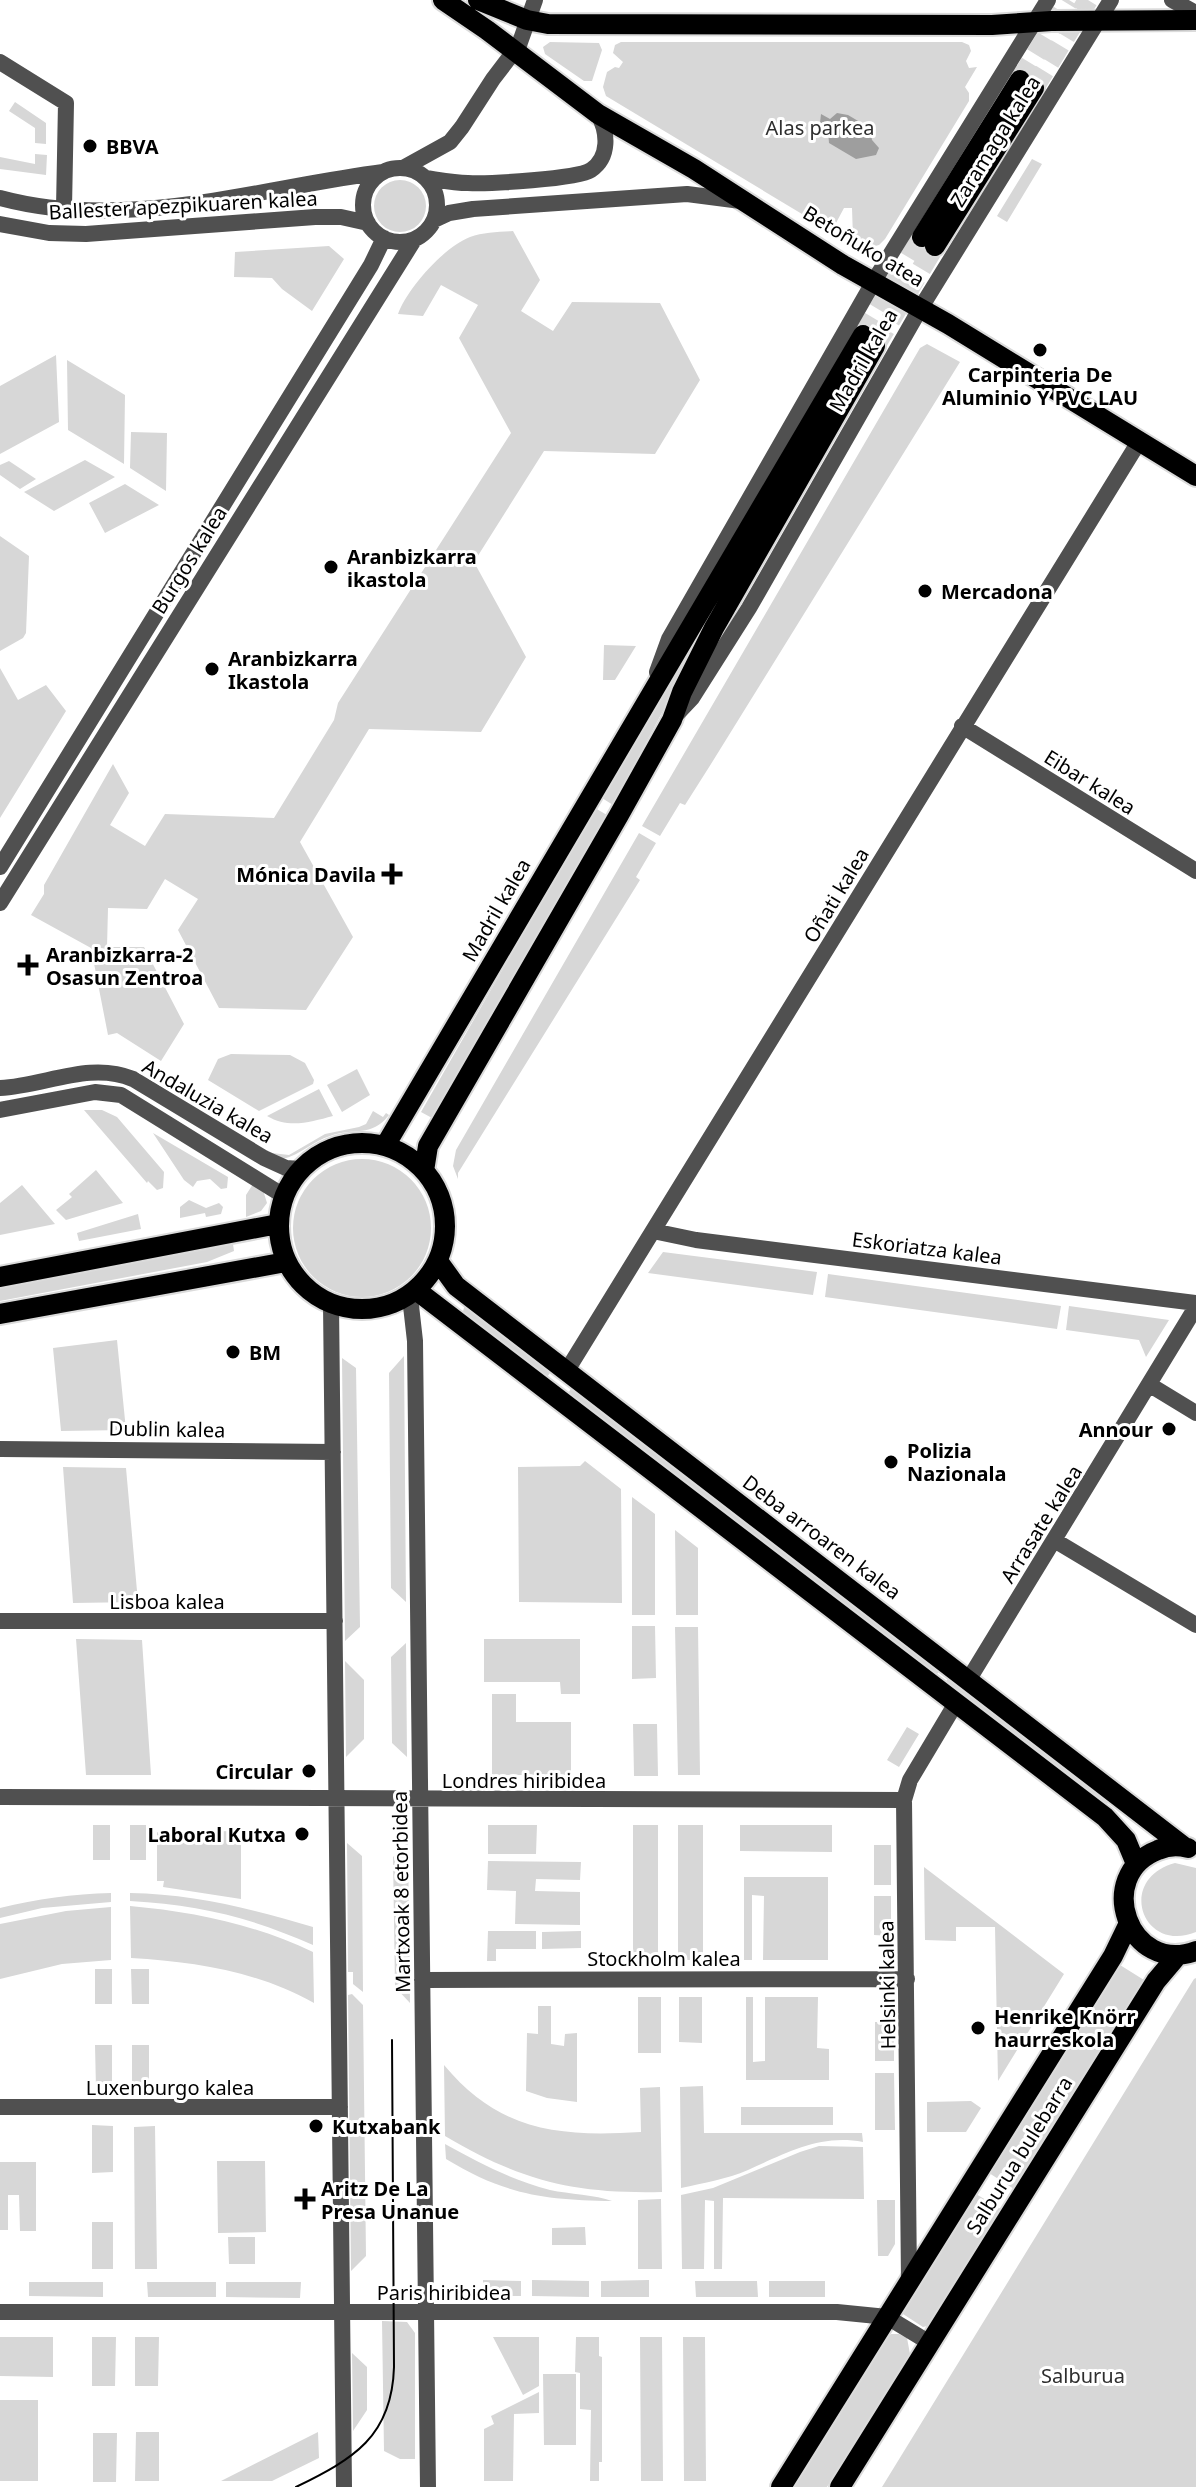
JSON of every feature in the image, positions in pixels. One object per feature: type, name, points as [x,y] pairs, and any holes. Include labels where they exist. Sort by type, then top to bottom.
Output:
[{"type":"main road","name":"Betoñuko atea","points":[[443,0],[598,114],[1196,476]]},
{"type":"main road","points":[[478,0],[527,20],[548,24],[976,25],[1196,20]]},
{"type":"main road","name":"Zaramaga kalea","points":[[929,242],[1027,84]]},
{"type":"main road","name":"Madril kalea","points":[[385,1146],[647,698],[869,341],[714,628],[682,692],[672,720],[428,1146],[424,1171]]},
{"type":"main road","points":[[370,1143],[385,1146],[406,1155],[436,1187],[443,1206],[445,1227],[438,1261],[429,1277],[413,1294],[370,1310],[331,1304],[304,1287],[286,1262],[278,1224],[284,1196],[300,1169],[312,1159],[340,1145],[370,1143]]},
{"type":"main road","points":[[0,1277],[278,1224]]},
{"type":"main road","name":"Deba arroaren kalea","points":[[438,1261],[456,1286],[566,1372],[1189,1848]]},
{"type":"main road","points":[[0,1314],[286,1262]]},
{"type":"main road","points":[[413,1294],[1105,1817],[1126,1840],[1136,1864]]},
{"type":"main road","points":[[1187,1953],[1163,1953],[1149,1947],[1128,1925],[1123,1904],[1125,1883],[1136,1864],[1157,1850],[1189,1848]]},
{"type":"main road","name":"Salburua bulebarra","points":[[781,2487],[1105,1969],[1128,1925]]},
{"type":"main road","name":"Salburua bulebarra","points":[[840,2487],[1156,1981],[1187,1953]]},
{"type":"street","points":[[425,178],[436,198],[434,220],[426,232],[414,240],[399,242],[384,238],[368,223],[364,211],[367,189],[383,172],[403,168],[450,142],[519,45],[535,0]]},
{"type":"street","name":"Zaramaga kalea","points":[[874,281],[1048,0]]},
{"type":"street","name":"Zaramaga kalea","points":[[920,309],[1111,0]]},
{"type":"street","points":[[1172,0],[1196,13]]},
{"type":"street","points":[[0,62],[66,103],[64,208]]},
{"type":"street","points":[[403,168],[425,178],[469,183],[588,172],[603,156],[606,143],[598,114]]},
{"type":"street","name":"Ballester apezpikuaren kalea","points":[[0,198],[64,208],[129,210],[178,206],[383,172]]},
{"type":"street","points":[[434,220],[449,213],[473,209],[687,194],[747,202]]},
{"type":"street","name":"Ballester apezpikuaren kalea","points":[[0,224],[49,233],[86,234],[315,217],[341,217],[368,223]]},
{"type":"street","name":"Burgos kalea","points":[[0,867],[371,265],[384,238]]},
{"type":"street","name":"Burgos kalea","points":[[0,903],[414,240]]},
{"type":"street","name":"Madril kalea","points":[[647,698],[669,639],[874,281]]},
{"type":"street","name":"Madril kalea","points":[[672,720],[692,698],[749,608],[920,309]]},
{"type":"street","name":"Oñati kalea","points":[[566,1372],[1140,440]]},
{"type":"street","name":"Eibar kalea","points":[[962,726],[1196,871]]},
{"type":"street","name":"Andaluzia kalea","points":[[0,1088],[89,1072],[117,1073],[133,1079],[264,1158],[286,1168],[300,1169]]},
{"type":"street","name":"Andaluzia kalea","points":[[0,1110],[95,1092],[121,1095],[284,1196]]},
{"type":"street","name":"Eskoriatza kalea","points":[[653,1231],[696,1240],[1196,1305]]},
{"type":"street","name":"Martxoak 8 etorbidea","points":[[413,1294],[428,2487]]},
{"type":"street","points":[[331,1304],[344,2487]]},
{"type":"street","name":"Arrasate kalea","points":[[969,1679],[1196,1305]]},
{"type":"street","points":[[1150,1385],[1196,1413]]},
{"type":"street","name":"Dublin kalea","points":[[0,1449],[333,1452]]},
{"type":"street","points":[[1054,1540],[1196,1625]]},
{"type":"street","name":"Lisboa kalea","points":[[0,1621],[335,1621]]},
{"type":"street","name":"Helsinki kalea","points":[[909,2280],[904,1800],[906,1787],[956,1703]]},
{"type":"street","name":"Londres hiribidea","points":[[0,1797],[904,1800]]},
{"type":"street","name":"Stockholm kalea","points":[[422,1980],[907,1979]]},
{"type":"street","name":"Luxenburgo kalea","points":[[0,2107],[340,2107]]},
{"type":"street","name":"Paris hiribidea","points":[[0,2312],[837,2312],[887,2317]]},
{"type":"street","points":[[887,2317],[930,2343]]},
{"type":"green space","points":[[550,42],[599,43],[602,50],[592,81],[584,81],[545,54],[543,47]]},
{"type":"green space","name":"Alas parkea","points":[[621,42],[962,42],[969,45],[971,51],[966,61],[969,68],[977,67],[965,87],[969,101],[885,239],[879,245],[867,248],[853,238],[852,208],[844,208],[836,223],[825,226],[817,223],[606,96],[603,87],[607,72],[619,68],[623,62],[613,53],[615,45]]},
{"type":"green space","points":[[15,102],[46,123],[46,144],[35,143],[35,128],[9,111]]},
{"type":"green space","points":[[35,154],[47,155],[46,175],[0,169],[0,157],[35,164]]},
{"type":"green space","points":[[1032,159],[1042,164],[1007,222],[997,216]]},
{"type":"green space","points":[[400,180],[418,188],[426,206],[418,224],[400,232],[382,224],[374,206],[382,188]]},
{"type":"green space","points":[[513,231],[540,280],[521,311],[553,331],[572,302],[660,303],[700,380],[655,454],[544,451],[474,562],[526,657],[481,732],[369,729],[300,842],[353,937],[306,1010],[219,1008],[178,930],[198,899],[165,879],[147,909],[108,908],[107,947],[144,947],[184,1024],[161,1061],[117,1033],[108,1035],[91,948],[31,915],[44,894],[44,885],[113,764],[129,793],[110,825],[145,846],[165,814],[274,818],[334,720],[338,703],[511,433],[459,338],[478,305],[441,285],[423,316],[398,314],[418,281],[438,259],[460,242],[475,235]]},
{"type":"green space","points":[[329,246],[344,259],[312,311],[272,278],[234,277],[235,252]]},
{"type":"green space","points":[[927,344],[960,362],[685,805],[680,803],[660,836],[642,826],[920,348]]},
{"type":"green space","points":[[56,355],[59,422],[0,454],[0,386]]},
{"type":"green space","points":[[67,360],[125,395],[124,464],[68,430]]},
{"type":"green space","points":[[131,432],[167,433],[166,491],[130,468]]},
{"type":"green space","points":[[85,460],[115,477],[54,511],[24,492]]},
{"type":"green space","points":[[9,461],[36,479],[20,489],[0,475],[0,465]]},
{"type":"green space","points":[[125,484],[159,505],[105,533],[89,503]]},
{"type":"green space","points":[[0,536],[29,556],[26,633],[23,638],[0,651]]},
{"type":"green space","points":[[714,607],[717,609],[613,805],[602,798]]},
{"type":"green space","points":[[604,645],[636,646],[615,680],[603,680]]},
{"type":"green space","points":[[0,668],[18,700],[46,685],[66,711],[0,818]]},
{"type":"green space","points":[[595,808],[607,815],[432,1118],[421,1112]]},
{"type":"green space","points":[[639,833],[656,843],[636,877],[640,880],[458,1173],[458,1179],[453,1166],[456,1150]]},
{"type":"green space","points":[[231,1054],[290,1055],[305,1063],[313,1084],[259,1111],[208,1080],[218,1059]]},
{"type":"green space","points":[[357,1069],[370,1095],[342,1112],[327,1085]]},
{"type":"green space","points":[[319,1089],[333,1116],[291,1123],[267,1116]]},
{"type":"green space","points":[[84,1110],[102,1110],[117,1117],[164,1172],[163,1188],[157,1190],[147,1183]]},
{"type":"green space","points":[[373,1111],[383,1117],[386,1113],[389,1115],[376,1127],[330,1136],[283,1159],[272,1153],[289,1155],[325,1134],[359,1127],[366,1124]]},
{"type":"green space","points":[[153,1133],[228,1177],[227,1188],[221,1189],[210,1179],[197,1181],[193,1187],[184,1180]]},
{"type":"green space","points":[[362,1159],[388,1164],[411,1179],[426,1202],[431,1228],[426,1254],[411,1277],[388,1292],[362,1297],[336,1292],[313,1277],[298,1254],[293,1228],[298,1202],[313,1179],[336,1164]]},
{"type":"green space","points":[[96,1170],[123,1203],[66,1220],[56,1210]]},
{"type":"green space","points":[[253,1184],[263,1190],[267,1203],[261,1211],[246,1217],[246,1195]]},
{"type":"green space","points":[[22,1185],[55,1224],[0,1235],[0,1203]]},
{"type":"green space","points":[[189,1200],[206,1208],[219,1203],[223,1207],[221,1214],[206,1217],[205,1213],[180,1218],[180,1207]]},
{"type":"green space","points":[[138,1214],[141,1229],[79,1241],[77,1233]]},
{"type":"green space","points":[[233,1244],[234,1251],[207,1262],[0,1301],[0,1288]]},
{"type":"green space","points":[[663,1252],[817,1272],[813,1295],[648,1273]]},
{"type":"green space","points":[[828,1274],[1061,1306],[1057,1329],[825,1297]]},
{"type":"green space","points":[[465,1304],[552,1370],[545,1380],[462,1315]]},
{"type":"green space","points":[[1069,1306],[1169,1320],[1146,1357],[1139,1340],[1066,1330]]},
{"type":"green space","points":[[117,1340],[126,1430],[61,1431],[53,1348]]},
{"type":"green space","points":[[404,1356],[406,1602],[391,1588],[389,1373]]},
{"type":"green space","points":[[342,1358],[356,1368],[360,1627],[345,1641]]},
{"type":"green space","points":[[573,1386],[941,1669],[934,1678],[566,1396]]},
{"type":"green space","points":[[585,1461],[621,1489],[622,1603],[519,1602],[518,1467],[580,1466]]},
{"type":"green space","points":[[63,1467],[126,1468],[138,1602],[73,1603]]},
{"type":"green space","points":[[632,1497],[655,1514],[655,1615],[632,1615]]},
{"type":"green space","points":[[675,1530],[698,1548],[698,1615],[676,1615]]},
{"type":"green space","points":[[632,1626],[655,1626],[656,1678],[632,1679]]},
{"type":"green space","points":[[675,1627],[698,1627],[700,1775],[678,1775]]},
{"type":"green space","points":[[76,1639],[142,1640],[151,1775],[86,1775]]},
{"type":"green space","points":[[484,1639],[580,1639],[580,1694],[561,1694],[560,1682],[484,1682]]},
{"type":"green space","points":[[406,1643],[407,1757],[392,1743],[391,1657]]},
{"type":"green space","points":[[345,1661],[364,1680],[364,1739],[346,1757]]},
{"type":"green space","points":[[951,1675],[1111,1799],[1103,1809],[943,1685]]},
{"type":"green space","points":[[492,1694],[516,1694],[516,1722],[571,1722],[571,1775],[492,1775]]},
{"type":"green space","points":[[633,1724],[657,1724],[658,1776],[634,1776]]},
{"type":"green space","points":[[907,1727],[919,1734],[899,1767],[887,1760]]},
{"type":"green space","points":[[93,1825],[110,1825],[110,1860],[93,1860]]},
{"type":"green space","points":[[130,1825],[146,1825],[146,1860],[130,1860]]},
{"type":"green space","points":[[488,1825],[537,1825],[536,1854],[488,1854]]},
{"type":"green space","points":[[633,1825],[658,1825],[658,1961],[633,1961]]},
{"type":"green space","points":[[678,1825],[703,1825],[703,1960],[678,1960]]},
{"type":"green space","points":[[740,1825],[832,1825],[832,1852],[740,1851]]},
{"type":"green space","points":[[241,1831],[241,1899],[163,1887],[164,1881],[157,1881],[157,1832]]},
{"type":"green space","points":[[408,1842],[410,2003],[395,1987],[393,1857]]},
{"type":"green space","points":[[347,1843],[362,1856],[363,1992],[353,1984],[353,1972],[348,1972]]},
{"type":"green space","points":[[874,1845],[891,1845],[891,1885],[874,1885]]},
{"type":"green space","points":[[488,1861],[581,1862],[580,1880],[536,1879],[535,1891],[580,1892],[580,1925],[515,1924],[516,1891],[487,1890]]},
{"type":"green space","points":[[1175,1863],[1196,1868],[1196,1932],[1177,1936],[1162,1933],[1150,1924],[1143,1912],[1141,1898],[1146,1884],[1157,1871]]},
{"type":"green space","points":[[924,1867],[1064,1974],[998,2081],[995,1927],[956,1927],[956,1941],[925,1940]]},
{"type":"green space","points":[[744,1877],[828,1877],[828,1960],[763,1960],[764,1896],[752,1895],[752,1960],[744,1960]]},
{"type":"green space","points":[[111,1893],[111,1902],[42,1908],[0,1918],[0,1908],[69,1896]]},
{"type":"green space","points":[[130,1893],[200,1899],[290,1920],[313,1927],[313,1945],[224,1914],[130,1901]]},
{"type":"green space","points":[[874,1896],[891,1896],[891,1936],[874,1935]]},
{"type":"green space","points":[[130,1906],[224,1921],[269,1934],[313,1952],[314,2003],[270,1983],[225,1970],[131,1958]]},
{"type":"green space","points":[[111,1907],[111,1960],[62,1964],[0,1979],[0,1924],[66,1911]]},
{"type":"green space","points":[[488,1931],[536,1931],[536,1949],[496,1949],[496,1961],[487,1961]]},
{"type":"green space","points":[[581,1931],[581,1948],[542,1949],[542,1932]]},
{"type":"green space","points":[[1120,1965],[1144,1980],[1014,2189],[989,2173]]},
{"type":"green space","points":[[95,1969],[112,1969],[112,2004],[95,2004]]},
{"type":"green space","points":[[131,1969],[149,1969],[149,2004],[132,2004]]},
{"type":"green space","name":"Salburua","points":[[1194,1979],[1196,2487],[882,2487]]},
{"type":"green space","points":[[352,1994],[363,2005],[366,2256],[351,2271],[348,1995]]},
{"type":"green space","points":[[638,1997],[661,1997],[661,2053],[638,2053]]},
{"type":"green space","points":[[679,1997],[702,1997],[702,2043],[679,2042]]},
{"type":"green space","points":[[746,1997],[753,1997],[753,2062],[765,2061],[765,1997],[818,1997],[817,2048],[829,2049],[829,2080],[746,2080]]},
{"type":"green space","points":[[538,2006],[551,2006],[551,2044],[564,2046],[565,2034],[577,2033],[577,2102],[547,2098],[526,2091],[527,2033],[538,2034]]},
{"type":"green space","points":[[875,2022],[894,2022],[894,2061],[875,2061]]},
{"type":"green space","points":[[95,2045],[112,2045],[112,2089],[96,2089]]},
{"type":"green space","points":[[132,2045],[149,2045],[149,2088],[132,2088]]},
{"type":"green space","points":[[444,2065],[465,2087],[509,2117],[557,2131],[641,2132],[640,2088],[660,2087],[662,2192],[602,2190],[549,2182],[499,2164],[445,2136]]},
{"type":"green space","points":[[875,2073],[894,2073],[895,2130],[875,2130]]},
{"type":"green space","points":[[703,2086],[704,2133],[862,2133],[863,2142],[818,2143],[732,2176],[681,2188],[680,2087]]},
{"type":"green space","points":[[971,2101],[981,2108],[966,2132],[927,2132],[927,2102]]},
{"type":"green space","points":[[741,2107],[833,2107],[833,2125],[741,2125]]},
{"type":"green space","points":[[92,2125],[113,2126],[113,2172],[92,2173]]},
{"type":"green space","points":[[155,2126],[157,2269],[135,2269],[134,2127]]},
{"type":"green space","points":[[445,2144],[536,2186],[612,2201],[546,2197],[507,2188],[446,2159]]},
{"type":"green space","points":[[819,2146],[863,2147],[864,2199],[723,2198],[722,2269],[714,2269],[714,2201],[705,2200],[704,2269],[682,2269],[681,2195],[713,2188]]},
{"type":"green space","points":[[217,2161],[265,2161],[266,2232],[218,2233]]},
{"type":"green space","points":[[0,2162],[36,2162],[36,2231],[20,2231],[19,2195],[8,2195],[8,2230],[0,2230]]},
{"type":"green space","points":[[976,2194],[1001,2209],[927,2326],[923,2327],[903,2314],[903,2309]]},
{"type":"green space","points":[[661,2199],[662,2269],[638,2269],[638,2200]]},
{"type":"green space","points":[[877,2200],[895,2200],[895,2244],[888,2256],[878,2256]]},
{"type":"green space","points":[[92,2222],[113,2222],[113,2269],[92,2269]]},
{"type":"green space","points":[[585,2227],[586,2245],[552,2245],[552,2228]]},
{"type":"green space","points":[[228,2237],[255,2237],[255,2264],[229,2264]]},
{"type":"green space","points":[[483,2280],[521,2281],[521,2296],[483,2296]]},
{"type":"green space","points":[[532,2280],[589,2281],[589,2297],[532,2296]]},
{"type":"green space","points":[[649,2280],[649,2297],[601,2297],[601,2281]]},
{"type":"green space","points":[[695,2281],[757,2281],[758,2297],[696,2297]]},
{"type":"green space","points":[[769,2281],[825,2281],[825,2297],[769,2297]]},
{"type":"green space","points":[[29,2282],[103,2282],[103,2297],[29,2296]]},
{"type":"green space","points":[[147,2282],[216,2282],[216,2297],[148,2297]]},
{"type":"green space","points":[[226,2282],[301,2282],[300,2298],[226,2297]]},
{"type":"green space","points":[[382,2321],[407,2322],[415,2333],[415,2459],[400,2459],[384,2451]]},
{"type":"green space","points":[[891,2334],[907,2338],[910,2354],[827,2487],[792,2487],[884,2340]]},
{"type":"green space","points":[[0,2337],[53,2337],[53,2377],[0,2376]]},
{"type":"green space","points":[[92,2337],[116,2337],[115,2386],[92,2386]]},
{"type":"green space","points":[[135,2337],[159,2337],[158,2386],[135,2386]]},
{"type":"green space","points":[[493,2337],[539,2337],[539,2386],[523,2395]]},
{"type":"green space","points":[[576,2337],[599,2337],[599,2356],[602,2357],[602,2462],[599,2462],[599,2481],[590,2481],[591,2410],[580,2409],[580,2373],[575,2372]]},
{"type":"green space","points":[[640,2337],[662,2337],[663,2481],[641,2481]]},
{"type":"green space","points":[[683,2337],[705,2337],[706,2481],[684,2481]]},
{"type":"green space","points":[[352,2353],[367,2367],[367,2410],[353,2431]]},
{"type":"green space","points":[[543,2374],[576,2374],[576,2445],[544,2445]]},
{"type":"green space","points":[[539,2392],[539,2413],[514,2414],[513,2481],[484,2481],[484,2429],[494,2424],[491,2416]]},
{"type":"green space","points":[[0,2400],[38,2400],[38,2481],[0,2481]]},
{"type":"green space","points":[[136,2432],[159,2432],[159,2481],[135,2481]]},
{"type":"green space","points":[[318,2432],[319,2458],[272,2481],[221,2481]]},
{"type":"green space","points":[[93,2433],[117,2433],[116,2482],[93,2482]]},
{"type":"shaded area","points":[[837,113],[848,115],[870,128],[872,140],[879,148],[876,155],[856,159],[829,143],[828,131],[820,123],[821,114],[830,119]]},
{"type":"tunnel","points":[[1020,80],[1069,0]]},
{"type":"tunnel","points":[[1034,88],[1088,0]]},
{"type":"tunnel","points":[[863,335],[922,237]]},
{"type":"tunnel","points":[[875,346],[935,246]]},
{"type":"tram line","points":[[296,2487],[335,2466],[366,2443],[386,2411],[392,2391],[392,2040]]},
{"type":"place","name":"BBVA","points":[[90,146]]},
{"type":"place","name":"Carpinteria De Aluminio Y PVC LAU","points":[[1040,350]]},
{"type":"place","name":"Aranbizkarra ikastola","points":[[331,567]]},
{"type":"place","name":"Mercadona","points":[[925,591]]},
{"type":"place","name":"Aranbizkarra Ikastola","points":[[212,669]]},
{"type":"place","name":"Mónica Davila","points":[[392,874]]},
{"type":"place","name":"Aranbizkarra-2 Osasun Zentroa","points":[[28,965]]},
{"type":"place","name":"BM","points":[[233,1352]]},
{"type":"place","name":"Annour","points":[[1169,1429]]},
{"type":"place","name":"Polizia Nazionala","points":[[891,1462]]},
{"type":"place","name":"Circular","points":[[309,1771]]},
{"type":"place","name":"Laboral Kutxa","points":[[302,1834]]},
{"type":"place","name":"Henrike Knörr haurreskola","points":[[978,2028]]},
{"type":"place","name":"Kutxabank","points":[[316,2126]]},
{"type":"place","name":"Aritz De La Presa Unanue","points":[[305,2199]]}]
